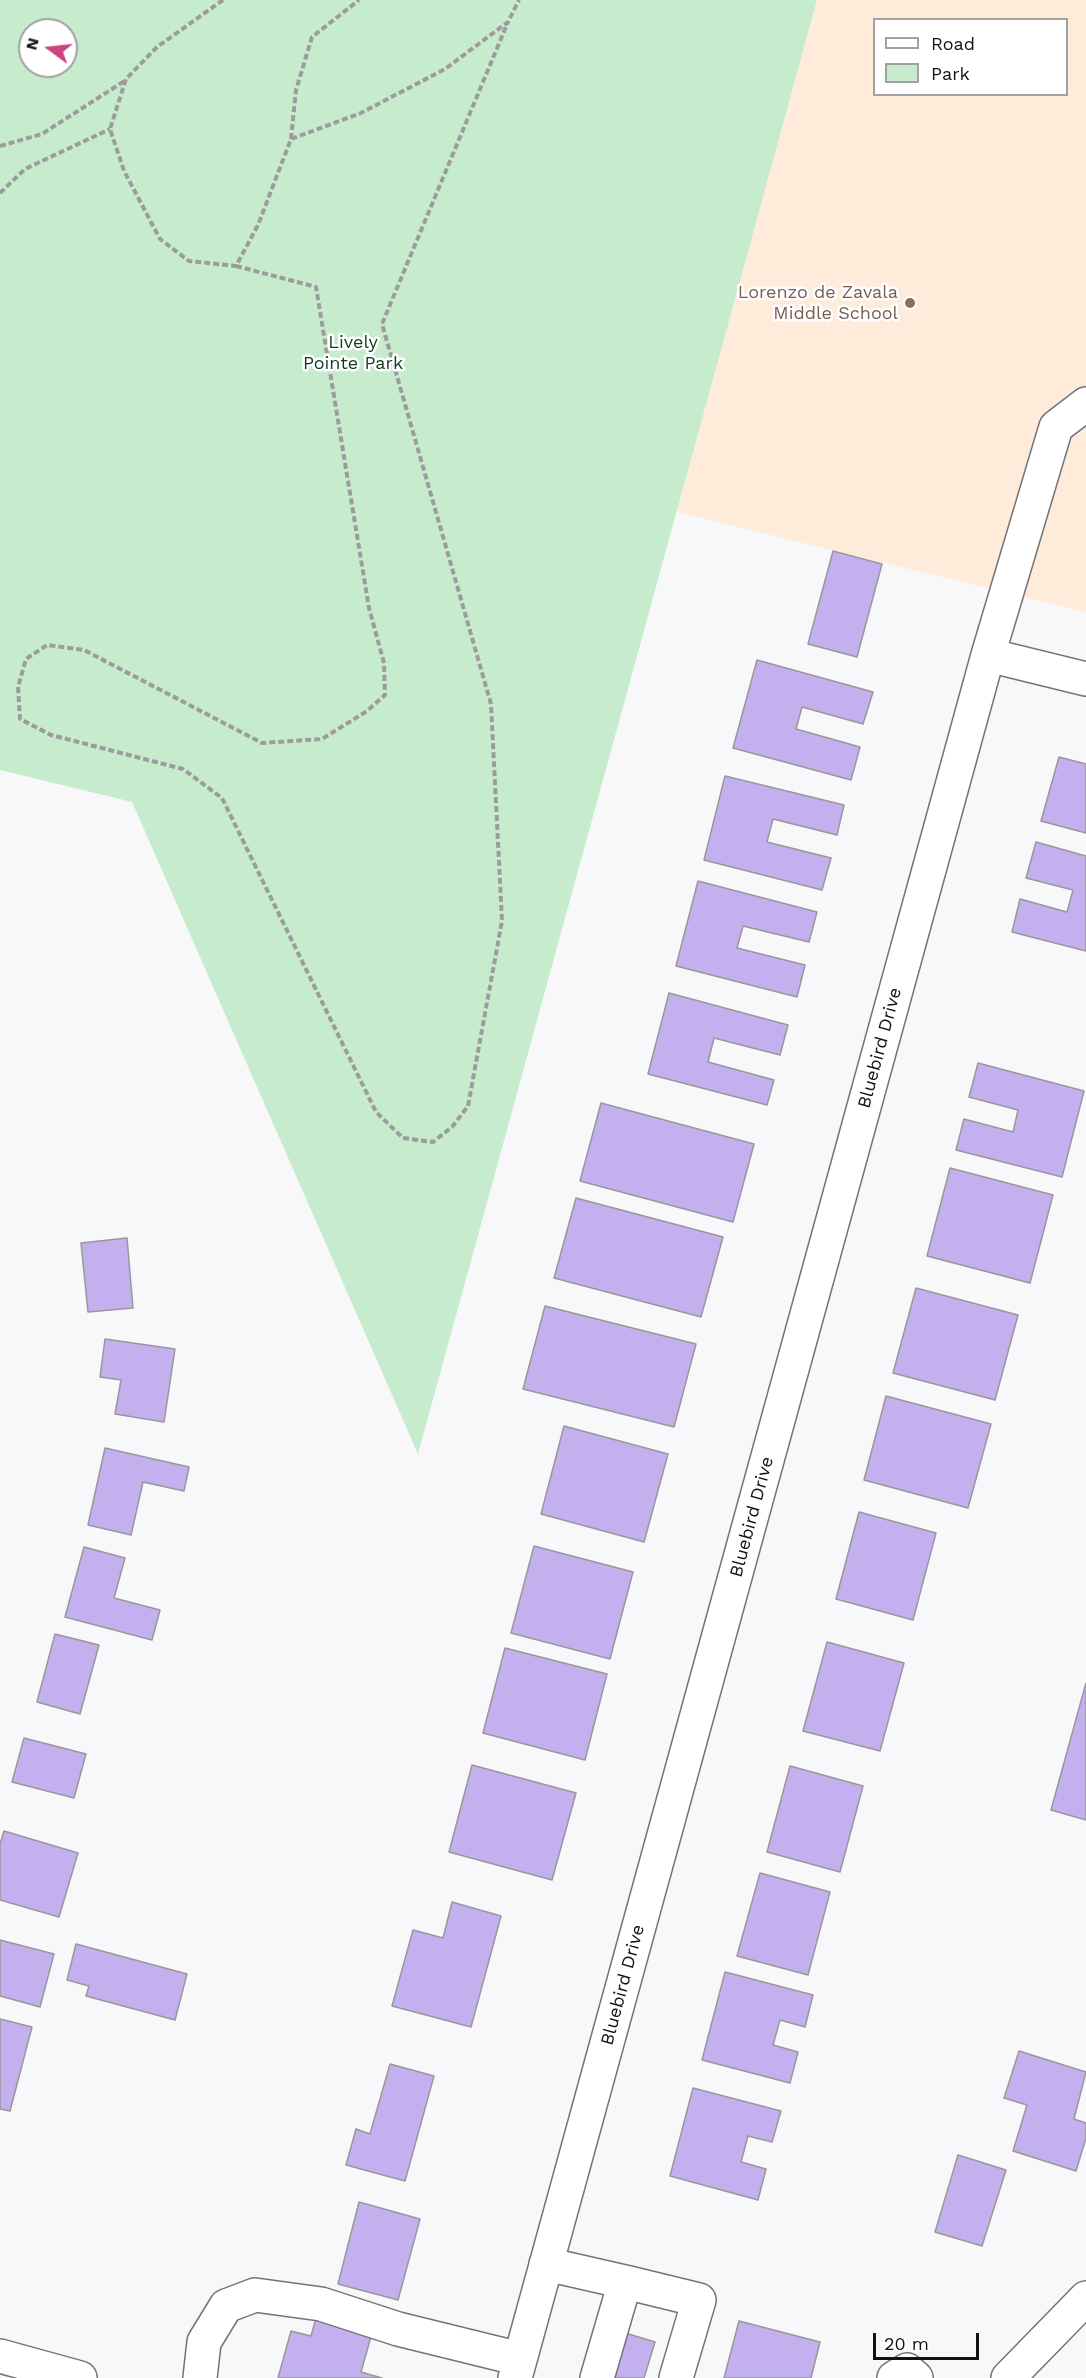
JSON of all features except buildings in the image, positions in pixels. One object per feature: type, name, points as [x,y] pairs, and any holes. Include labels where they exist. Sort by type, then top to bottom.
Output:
[{"type":"street","name":"Bluebird Drive","points":[[518,2368],[988,655],[1056,427],[1086,404]]},
{"type":"street","points":[[988,655],[1086,679]]},
{"type":"street","points":[[546,2264],[699,2300],[676,2378]]},
{"type":"street","points":[[597,2378],[625,2282]]},
{"type":"street","points":[[200,2378],[204,2342],[226,2306],[255,2295],[321,2304],[518,2368]]},
{"type":"street","points":[[1008,2378],[1086,2298]]},
{"type":"street","points":[[0,2356],[80,2378]]},
{"type":"street","points":[[894,2378],[907,2370],[916,2378]]},
{"type":"path","points":[[0,146],[42,134],[126,79],[157,47],[223,0]]},
{"type":"path","points":[[236,266],[258,225],[291,139],[296,90],[312,37],[359,0]]},
{"type":"path","points":[[126,79],[110,129],[124,171],[160,239],[189,261],[236,266],[316,287],[369,608],[384,663],[385,695],[367,711],[322,739],[262,743],[84,650],[47,645],[26,659],[18,687],[20,719],[51,735],[183,768],[222,798],[376,1112],[403,1138],[433,1142],[452,1127],[468,1106],[502,921],[491,704],[382,324],[519,0]]},
{"type":"path","points":[[291,139],[361,113],[445,69],[508,22]]},
{"type":"path","points":[[0,193],[25,169],[110,129]]},
{"type":"shaded area","name":"Lorenzo de Zavala Middle School","points":[[817,0],[1086,0],[1086,612],[676,512]]},
{"type":"green space","name":"Lively Pointe Park","points":[[0,0],[817,0],[418,1454],[132,802],[0,770]]},
{"type":"place","name":"Lorenzo de Zavala Middle School","points":[[910,303]]}]
